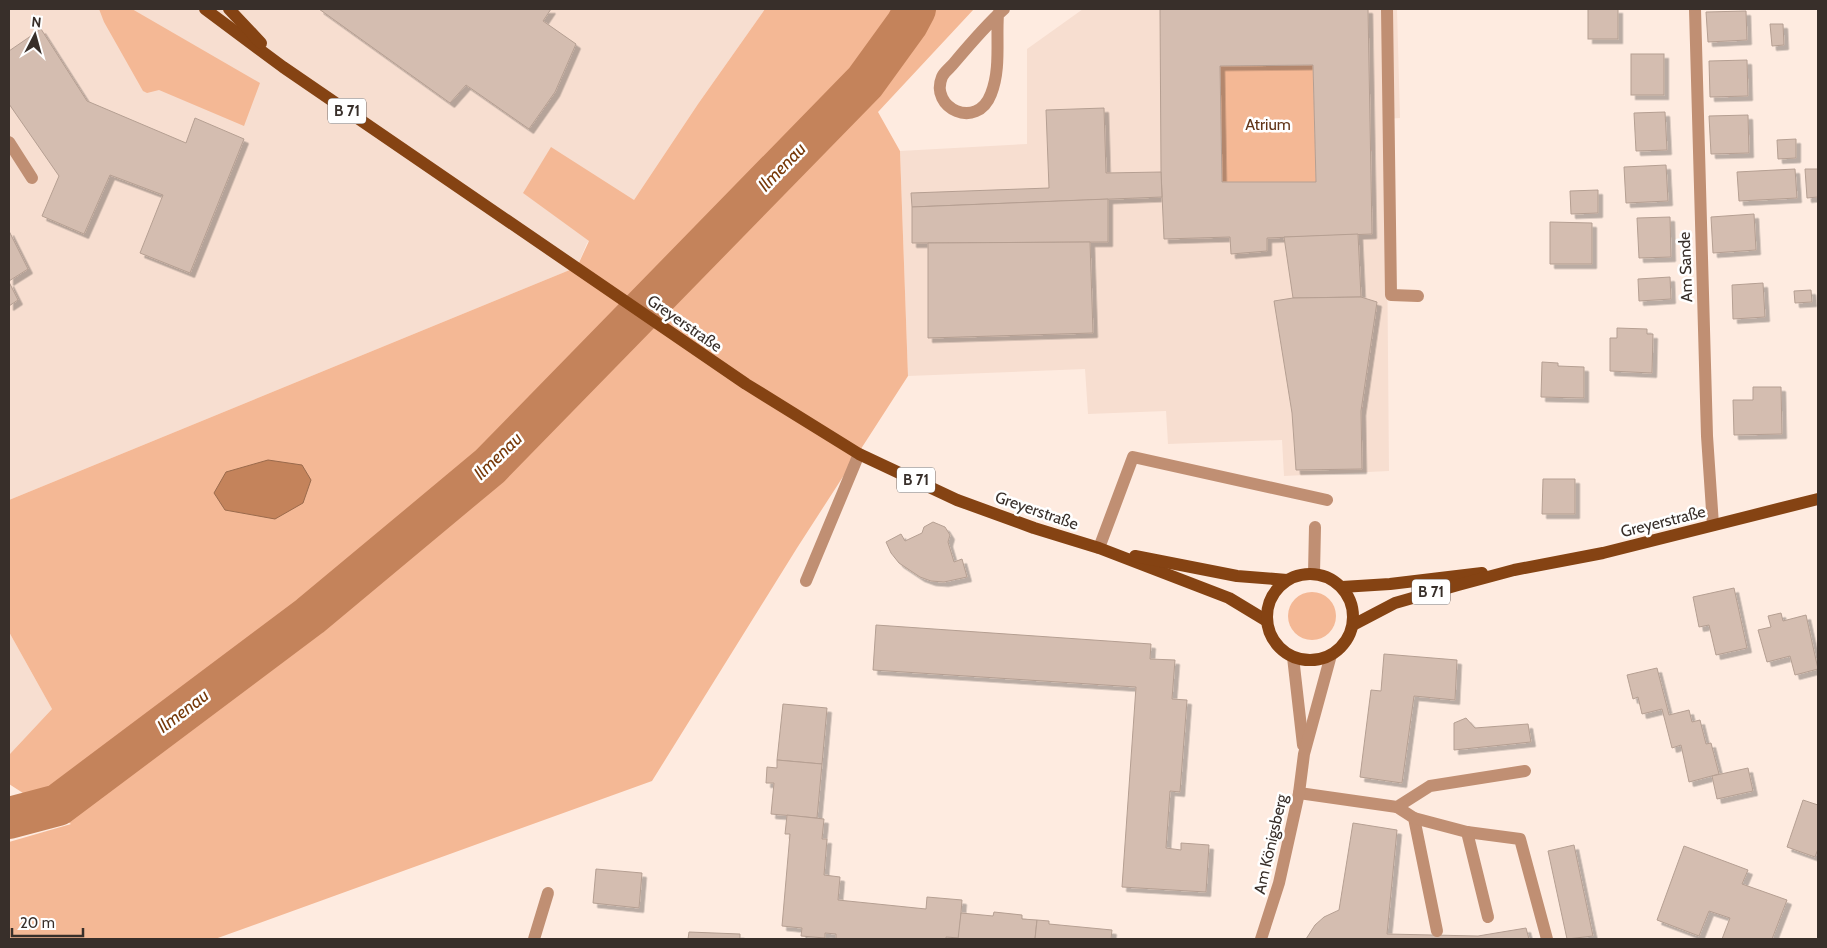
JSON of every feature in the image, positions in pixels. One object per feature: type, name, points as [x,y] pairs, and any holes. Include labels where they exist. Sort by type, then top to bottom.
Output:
[{"type":"main road","name":"Greyerstraße","points":[[205,9],[283,67],[746,384],[859,454],[957,500],[1034,528],[1099,548],[1229,598],[1267,621]]},
{"type":"main road","name":"Greyerstraße","points":[[228,9],[283,67]]},
{"type":"main road","name":"Greyerstraße","points":[[1353,625],[1395,603],[1514,570],[1603,553],[1818,499]]},
{"type":"main road","name":"Greyerstraße","points":[[1099,548],[1237,576],[1287,580]]},
{"type":"main road","name":"Greyerstraße","points":[[1342,587],[1390,584],[1457,574],[1514,570]]},
{"type":"main road","points":[[1314,573],[1329,578],[1342,587],[1350,598],[1354,612],[1353,625],[1346,643],[1332,655],[1319,660],[1294,657],[1280,649],[1271,636],[1267,621],[1268,605],[1275,591],[1287,580],[1300,575],[1314,573]]},
{"type":"street","points":[[1387,9],[1391,295],[1418,296]]},
{"type":"street","name":"Am Sande","points":[[1695,9],[1706,426],[1713,525]]},
{"type":"street","points":[[1001,11],[997,71],[991,95],[982,108],[971,114],[960,113],[949,107],[944,99],[941,90],[942,78],[1001,11]]},
{"type":"street","points":[[9,142],[32,178]]},
{"type":"street","points":[[806,581],[859,454]]},
{"type":"street","points":[[1099,548],[1134,457],[1327,500]]},
{"type":"street","points":[[1314,573],[1315,527]]},
{"type":"street","name":"Am Königsberg","points":[[1261,939],[1278,883],[1299,793],[1304,754],[1332,655]]},
{"type":"street","name":"Am Königsberg","points":[[1294,657],[1304,754]]},
{"type":"street","points":[[1397,807],[1430,786],[1525,770]]},
{"type":"street","points":[[1299,793],[1397,807],[1414,818],[1467,832],[1520,839],[1547,939]]},
{"type":"street","points":[[1414,818],[1437,931]]},
{"type":"street","points":[[1467,832],[1488,917]]},
{"type":"street","points":[[534,939],[548,893]]},
{"type":"shaded area","points":[[9,9],[765,9],[698,104],[634,200],[587,243],[577,267],[9,500]]},
{"type":"shaded area","points":[[1083,9],[1397,9],[1400,118],[1386,119],[1389,471],[1284,476],[1282,440],[1168,444],[1166,411],[1088,414],[1085,369],[908,376],[900,151],[1027,144],[1027,49]]},
{"type":"shaded area","points":[[268,460],[302,465],[311,480],[303,503],[275,519],[225,510],[214,493],[226,472]]},
{"type":"shaded area","points":[[9,632],[52,709],[9,755]]},
{"type":"green space","points":[[99,9],[132,9],[260,83],[244,126],[159,90],[147,93],[143,91],[104,22]]},
{"type":"green space","points":[[765,9],[974,9],[878,112],[900,151],[908,376],[797,548],[652,781],[215,939],[9,939],[9,842],[71,824],[9,784],[9,755],[52,709],[9,632],[9,500],[577,267],[589,241],[523,193],[551,147],[634,200],[698,104]]},
{"type":"green space","name":"Atrium","points":[[1313,65],[1316,182],[1222,182],[1220,66]]},
{"type":"green space","points":[[1307,592],[1317,592],[1329,599],[1336,611],[1336,621],[1329,633],[1317,640],[1307,640],[1299,636],[1292,629],[1288,621],[1288,611],[1292,603],[1299,596]]},
{"type":"building","points":[[319,9],[551,9],[543,21],[576,44],[555,92],[529,129],[466,85],[450,103]]},
{"type":"building","points":[[1160,9],[1368,9],[1372,234],[1267,238],[1267,251],[1231,254],[1230,237],[1164,239],[1161,172]],"holes":[[[1313,65],[1316,182],[1222,182],[1220,66]]]},
{"type":"building","points":[[1588,9],[1618,9],[1618,39],[1588,39]]},
{"type":"building","points":[[1746,11],[1747,40],[1708,42],[1706,12]]},
{"type":"building","points":[[1770,24],[1783,24],[1784,45],[1772,46]]},
{"type":"building","points":[[41,29],[87,101],[186,143],[195,118],[244,139],[190,273],[140,253],[163,195],[110,175],[84,234],[42,216],[59,176],[9,104],[9,51]]},
{"type":"building","points":[[1631,54],[1664,54],[1664,95],[1631,95]]},
{"type":"building","points":[[1747,60],[1748,96],[1710,97],[1709,61]]},
{"type":"building","points":[[1104,108],[1106,173],[1161,172],[1162,197],[912,207],[911,193],[1049,188],[1046,110]]},
{"type":"building","points":[[1665,112],[1667,150],[1636,151],[1634,113]]},
{"type":"building","points":[[1748,115],[1749,153],[1711,154],[1709,116]]},
{"type":"building","points":[[1796,139],[1796,158],[1778,159],[1777,140]]},
{"type":"building","points":[[1666,165],[1668,201],[1626,203],[1624,167]]},
{"type":"building","points":[[1795,169],[1797,198],[1739,201],[1737,172]]},
{"type":"building","points":[[1805,169],[1818,169],[1818,197],[1807,198]]},
{"type":"building","points":[[1598,190],[1598,213],[1571,214],[1570,191]]},
{"type":"building","points":[[1108,199],[1108,242],[912,243],[912,207]]},
{"type":"building","points":[[1754,214],[1756,250],[1713,253],[1711,217]]},
{"type":"building","points":[[1670,217],[1671,257],[1639,258],[1637,218]]},
{"type":"building","points":[[1550,222],[1592,223],[1592,264],[1550,264]]},
{"type":"building","points":[[9,231],[28,269],[9,281]]},
{"type":"building","points":[[1358,234],[1361,297],[1293,298],[1284,237]]},
{"type":"building","points":[[1090,242],[1093,333],[928,338],[928,243]]},
{"type":"building","points":[[1670,277],[1671,299],[1639,301],[1638,279]]},
{"type":"building","points":[[9,282],[18,300],[9,306]]},
{"type":"building","points":[[1763,283],[1765,317],[1733,319],[1732,285]]},
{"type":"building","points":[[1811,290],[1812,302],[1795,303],[1794,291]]},
{"type":"building","points":[[1361,297],[1377,302],[1361,411],[1362,469],[1296,470],[1292,413],[1274,301],[1293,298]]},
{"type":"building","points":[[1617,328],[1647,329],[1647,334],[1653,334],[1652,373],[1610,371],[1610,338],[1617,338]]},
{"type":"building","points":[[1542,362],[1558,363],[1558,366],[1584,367],[1584,398],[1541,397]]},
{"type":"building","points":[[1753,387],[1781,387],[1782,434],[1734,435],[1733,400],[1753,400]]},
{"type":"building","points":[[1543,479],[1575,479],[1575,514],[1542,514]]},
{"type":"building","points":[[933,522],[945,527],[950,535],[948,542],[954,562],[962,559],[967,577],[944,582],[931,581],[920,577],[899,563],[891,553],[886,542],[901,534],[905,541],[922,533],[924,527]]},
{"type":"building","points":[[1734,588],[1747,648],[1716,655],[1709,625],[1699,627],[1693,597]]},
{"type":"building","points":[[1781,613],[1783,621],[1806,615],[1818,669],[1795,675],[1790,656],[1767,662],[1758,630],[1771,627],[1768,616]]},
{"type":"building","points":[[876,625],[1151,644],[1150,659],[1175,660],[1172,699],[1187,700],[1180,792],[1170,791],[1166,848],[1181,850],[1181,843],[1209,845],[1206,892],[1122,887],[1136,687],[873,670]]},
{"type":"building","points":[[1384,654],[1457,660],[1455,700],[1414,696],[1402,783],[1360,777],[1371,690],[1381,691]]},
{"type":"building","points":[[1657,668],[1669,715],[1689,710],[1692,722],[1700,720],[1706,744],[1711,743],[1719,774],[1689,782],[1681,745],[1672,748],[1662,709],[1642,714],[1638,697],[1633,699],[1627,675]]},
{"type":"building","points":[[783,704],[827,708],[822,764],[777,760]]},
{"type":"building","points":[[1466,718],[1475,728],[1528,724],[1531,742],[1454,750],[1454,723]]},
{"type":"building","points":[[777,760],[822,764],[817,818],[771,814],[774,783],[766,783],[767,767],[777,768]]},
{"type":"building","points":[[1748,768],[1753,791],[1717,799],[1712,776]]},
{"type":"building","points":[[1803,800],[1818,805],[1818,849],[1815,857],[1787,847]]},
{"type":"building","points":[[787,815],[824,819],[822,839],[827,839],[824,875],[840,877],[838,900],[926,909],[927,897],[962,900],[959,938],[836,939],[836,934],[825,933],[825,938],[801,936],[802,928],[782,926],[790,834],[785,834]]},
{"type":"building","points":[[1353,823],[1397,830],[1387,934],[1478,936],[1526,928],[1529,939],[1306,939],[1315,925],[1324,917],[1339,910]]},
{"type":"building","points":[[1574,845],[1593,936],[1567,939],[1548,851]]},
{"type":"building","points":[[1684,846],[1748,870],[1742,884],[1787,900],[1772,939],[1722,939],[1730,918],[1709,911],[1699,936],[1657,920]]},
{"type":"building","points":[[596,869],[642,873],[639,908],[593,903]]},
{"type":"building","points":[[994,912],[1022,915],[1022,919],[1037,920],[1035,939],[958,939],[961,913],[993,916]]},
{"type":"building","points":[[1037,920],[1049,921],[1049,924],[1112,930],[1111,939],[1035,939]]},
{"type":"building","points":[[689,932],[740,934],[740,939],[688,939]]},
{"type":"waterway","name":"Ilmenau","points":[[9,818],[58,805],[310,616],[490,466],[865,82],[907,24],[915,9]]}]
